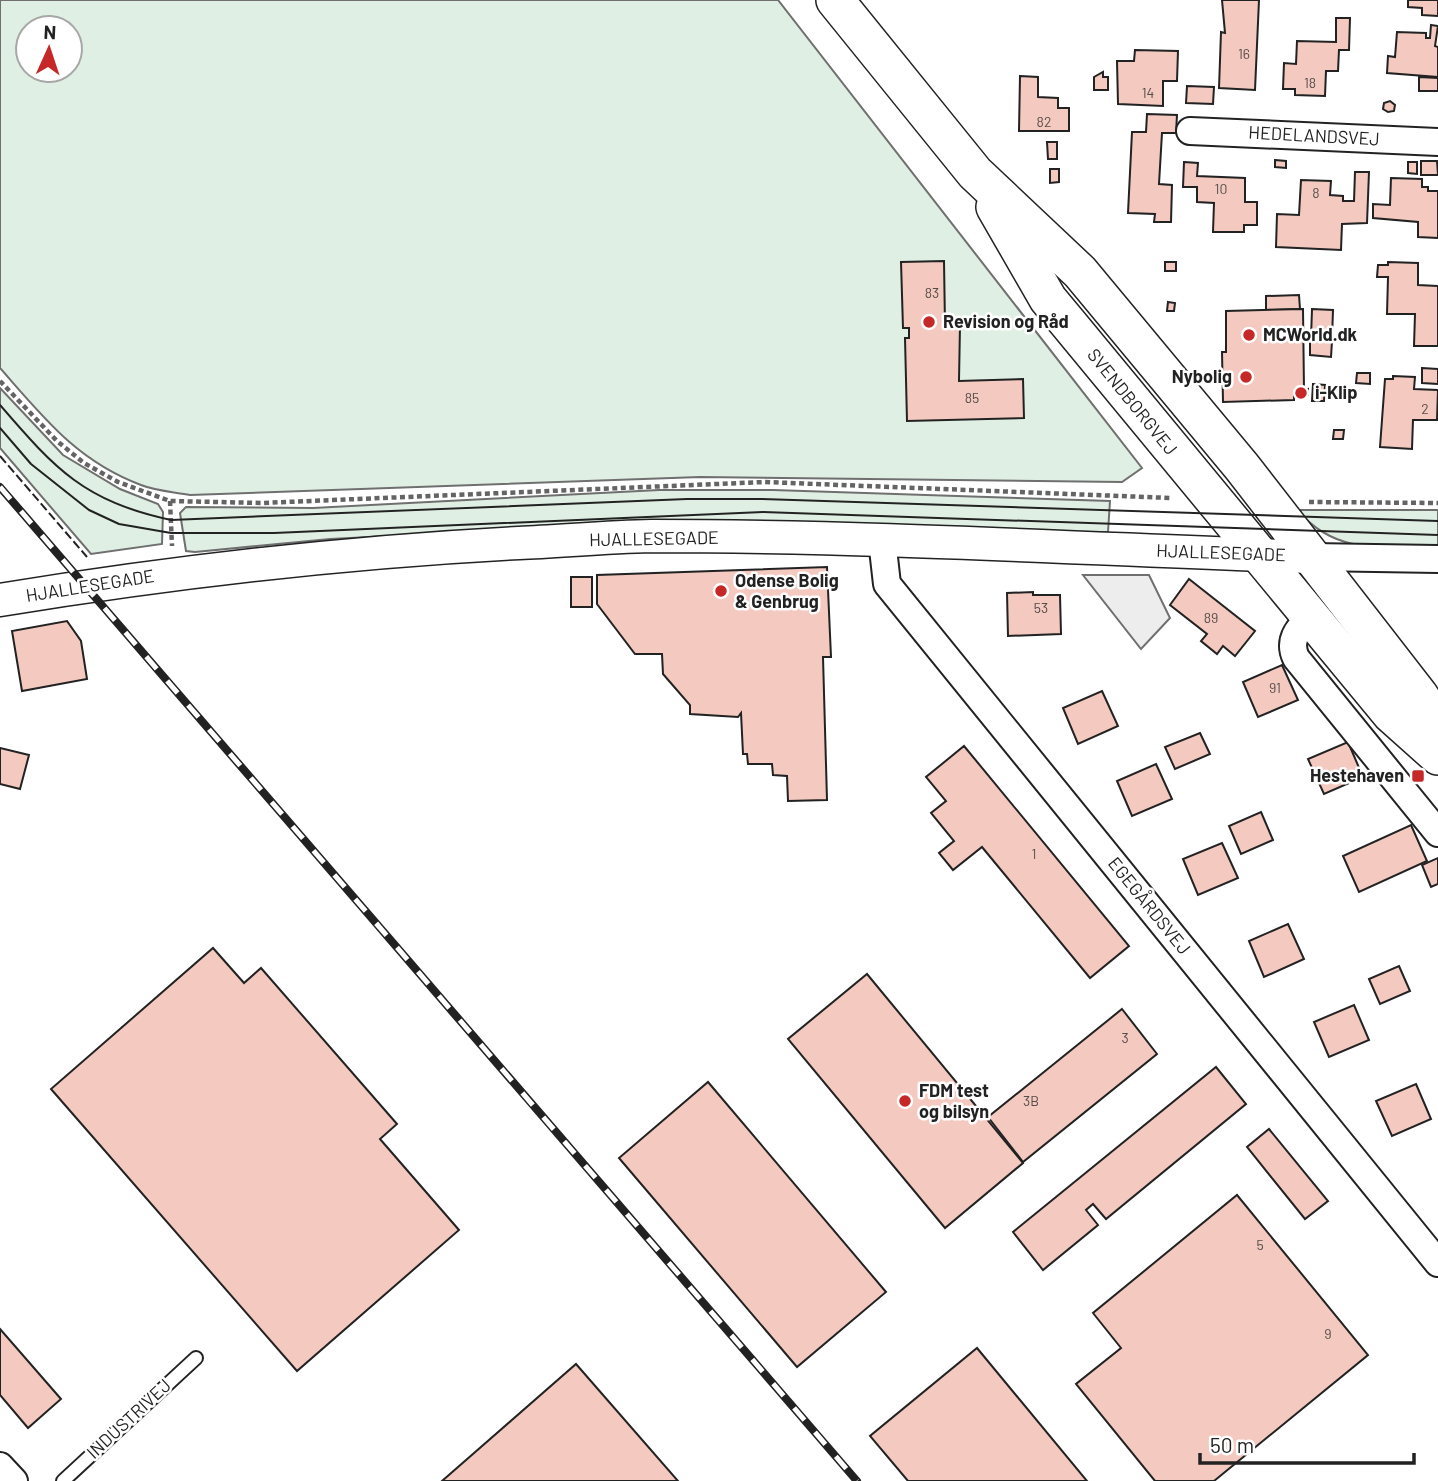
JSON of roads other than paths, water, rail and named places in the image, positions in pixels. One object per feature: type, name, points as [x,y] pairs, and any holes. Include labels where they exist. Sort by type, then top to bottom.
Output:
[{"type":"main road","name":"SVENDBORGVEJ","points":[[835,0],[975,173],[1080,272],[1268,500],[1438,724]]},
{"type":"main road","name":"SVENDBORGVEJ","points":[[975,173],[1048,299],[1210,499],[1391,714],[1438,756]]},
{"type":"street","name":"HEDELANDSVEJ","points":[[1190,131],[1438,142]]},
{"type":"street","name":"HJALLESEGADE","points":[[0,600],[173,573],[440,547],[648,536],[882,540],[1312,557]]},
{"type":"street","name":"EGEGÅRDSVEJ","points":[[882,540],[887,584],[1438,1263]]},
{"type":"street","points":[[1312,557],[1438,559]]},
{"type":"street","points":[[1310,618],[1294,639],[1292,649],[1296,658],[1438,833]]},
{"type":"street","points":[[0,1466],[13,1481]]},
{"type":"lane","name":"INDUSTRIVEJ","points":[[63,1481],[196,1358]]},
{"type":"tram line","points":[[0,405],[38,448],[74,480],[115,503],[171,520],[687,499],[762,499],[1438,521]]},
{"type":"tram line","points":[[0,428],[31,464],[89,510],[119,524],[171,533],[274,533],[763,512],[1438,535]]},
{"type":"railway","points":[[0,487],[857,1481]]},
{"type":"place","name":"Revision og Råd","points":[[929,322]]},
{"type":"place","name":"MCWorld.dk","points":[[1249,335]]},
{"type":"place","name":"Nybolig","points":[[1246,377]]},
{"type":"place","name":"i-Klip","points":[[1301,393]]},
{"type":"place","name":"Odense Bolig & Genbrug","points":[[721,591]]},
{"type":"place","name":"Hestehaven","points":[[1418,776]]},
{"type":"place","name":"FDM test og bilsyn","points":[[905,1101]]}]
